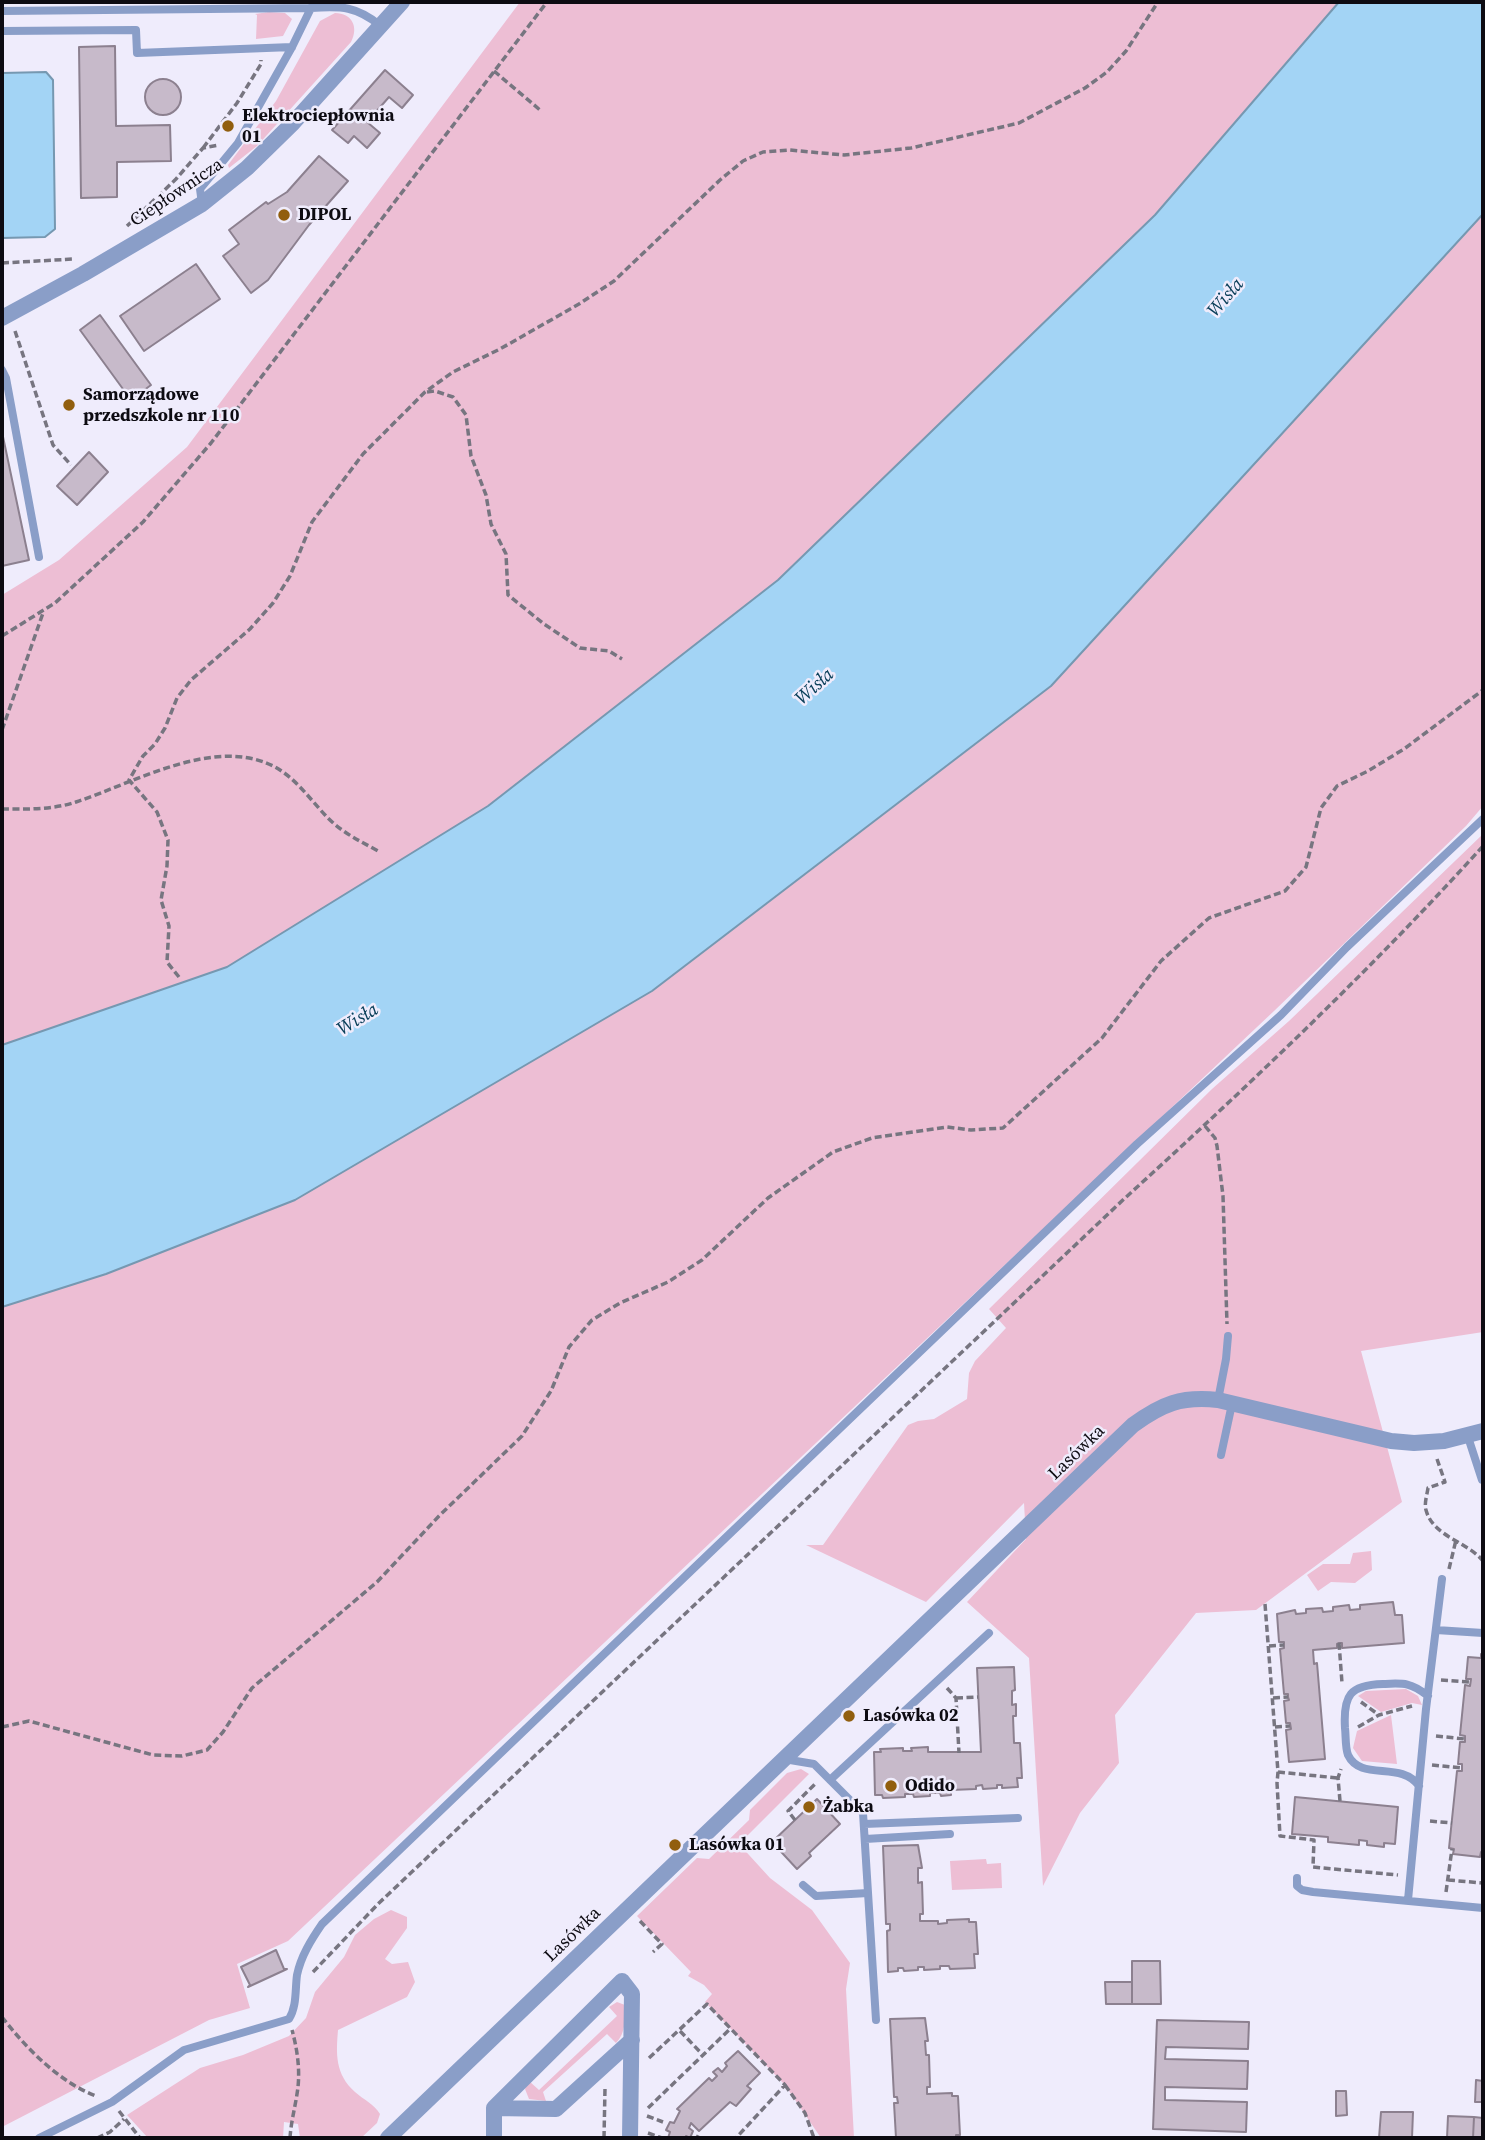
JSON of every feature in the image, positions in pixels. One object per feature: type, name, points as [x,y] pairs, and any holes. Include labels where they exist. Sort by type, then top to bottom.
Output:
[{"type":"street","name":"Ciepłownicza","points":[[6,317],[202,204],[247,168],[284,132],[402,2]]},
{"type":"street","name":"Lasówka","points":[[388,2138],[1133,1425],[1169,1402],[1198,1398],[1391,1441],[1414,1443],[1476,1434]]},
{"type":"street","points":[[494,2138],[494,2108],[622,1981],[632,1994],[634,2134]]},
{"type":"street","points":[[494,2108],[556,2109],[632,2040]]},
{"type":"lane","points":[[2,11],[42,6],[312,5],[349,8],[369,16],[381,26]]},
{"type":"lane","points":[[202,204],[200,189],[239,143],[312,5]]},
{"type":"lane","points":[[2,31],[136,30],[137,53],[292,47]]},
{"type":"lane","points":[[2,370],[6,378],[39,557]]},
{"type":"lane","points":[[39,2138],[113,2102],[184,2050],[289,2019],[293,2011],[298,1973],[307,1946],[322,1924],[1136,1144],[1281,1015],[1346,947],[1483,819]]},
{"type":"lane","points":[[1222,1455],[1228,1336]]},
{"type":"lane","points":[[1476,1434],[1482,1480]]},
{"type":"lane","points":[[1405,1900],[1442,1579]]},
{"type":"lane","points":[[1436,1630],[1483,1633]]},
{"type":"lane","points":[[830,1780],[989,1633]]},
{"type":"lane","points":[[1419,1786],[1407,1775],[1373,1770],[1355,1764],[1347,1752],[1344,1711],[1354,1689],[1364,1685],[1410,1684],[1428,1696]]},
{"type":"lane","points":[[784,1759],[814,1764],[863,1813],[876,2020]]},
{"type":"lane","points":[[864,1824],[1017,1818]]},
{"type":"lane","points":[[865,1839],[950,1834]]},
{"type":"lane","points":[[1297,1878],[1297,1886],[1302,1890],[1483,1908]]},
{"type":"lane","points":[[803,1885],[816,1896],[868,1893]]},
{"type":"path","points":[[2,636],[44,612],[143,522],[211,443],[547,2]]},
{"type":"path","points":[[129,780],[143,756],[165,728],[177,698],[191,680],[250,629],[273,603],[290,576],[313,522],[363,454],[425,392],[453,372],[500,349],[614,281],[720,180],[743,162],[763,152],[789,150],[844,155],[889,151],[1019,123],[1086,88],[1107,72],[1126,51],[1158,2]]},
{"type":"path","points":[[125,228],[176,179],[203,148],[237,103],[261,64],[261,57],[257,56]]},
{"type":"path","points":[[494,71],[540,110]]},
{"type":"path","points":[[203,148],[239,143]]},
{"type":"path","points":[[2,263],[78,258]]},
{"type":"path","points":[[6,317],[53,445],[71,465]]},
{"type":"path","points":[[425,392],[435,391],[453,397],[466,415],[471,456],[486,495],[491,524],[506,554],[508,595],[580,648],[608,651],[622,659]]},
{"type":"path","points":[[2,730],[44,612]]},
{"type":"path","points":[[2,1727],[29,1721],[153,1755],[182,1756],[207,1749],[223,1732],[252,1688],[377,1582],[439,1516],[522,1436],[551,1391],[569,1347],[592,1320],[620,1303],[668,1282],[702,1260],[768,1198],[833,1152],[872,1138],[935,1129],[1003,1128],[1102,1038],[1161,961],[1209,918],[1285,891],[1306,867],[1321,808],[1337,786],[1405,749],[1483,690]]},
{"type":"path","points":[[2,809],[36,809],[74,803],[129,780],[200,761],[246,757],[277,768],[297,784],[344,833],[378,851]]},
{"type":"path","points":[[129,780],[157,812],[168,840],[161,900],[169,926],[167,962],[179,977]]},
{"type":"path","points":[[296,1992],[326,1957],[389,1894],[1356,981],[1483,846]]},
{"type":"path","points":[[1205,1126],[1215,1138],[1223,1196],[1228,1336]]},
{"type":"path","points":[[1437,1459],[1445,1482],[1428,1488],[1425,1510],[1438,1531],[1474,1550],[1483,1561]]},
{"type":"path","points":[[1265,1604],[1278,1772],[1276,1783],[1280,1836],[1314,1840],[1313,1867],[1404,1876],[1405,1900]]},
{"type":"path","points":[[1269,1646],[1284,1645]]},
{"type":"path","points":[[939,1679],[956,1698],[958,1753]]},
{"type":"path","points":[[1435,1679],[1470,1682]]},
{"type":"path","points":[[956,1698],[978,1697]]},
{"type":"path","points":[[1273,1698],[1288,1697]]},
{"type":"path","points":[[1379,1716],[1411,1705],[1426,1709]]},
{"type":"path","points":[[1275,1727],[1290,1726]]},
{"type":"path","points":[[1430,1735],[1465,1739]]},
{"type":"path","points":[[1427,1764],[1462,1768]]},
{"type":"path","points":[[1278,1772],[1338,1778],[1340,1801]]},
{"type":"path","points":[[795,1820],[788,1811],[817,1782],[809,1774]]},
{"type":"path","points":[[1422,1821],[1452,1823]]},
{"type":"path","points":[[1446,1893],[1452,1849]]},
{"type":"path","points":[[1448,1880],[1483,1883]]},
{"type":"path","points":[[636,1917],[662,1944],[653,1952]]},
{"type":"path","points":[[632,2066],[639,2066],[707,2004],[785,2085],[805,2113],[814,2138]]},
{"type":"path","points":[[2,2017],[14,2033],[51,2068],[89,2094],[113,2102],[140,2138]]},
{"type":"path","points":[[289,2019],[297,2048],[298,2086],[290,2138]]},
{"type":"path","points":[[663,2122],[642,2114],[730,2029]]},
{"type":"path","points":[[679,2030],[703,2055]]},
{"type":"path","points":[[604,2138],[605,2081]]},
{"type":"path","points":[[736,2138],[785,2085]]},
{"type":"path","points":[[97,2138],[110,2132],[124,2119]]},
{"type":"path","points":[[634,2134],[662,2138]]},
{"type":"shaded area","points":[[520,2],[1339,2],[1155,215],[778,580],[488,806],[227,967],[2,1045],[2,595],[59,560],[187,447]]},
{"type":"shaded area","points":[[285,13],[292,19],[283,36],[256,39],[255,14]]},
{"type":"shaded area","points":[[335,13],[350,18],[354,26],[351,42],[257,146],[229,168],[228,165],[276,101],[320,21]]},
{"type":"shaded area","points":[[1483,214],[1483,806],[1466,826],[1274,1011],[288,1941],[237,1964],[250,2008],[209,2020],[2,2127],[2,1307],[106,1274],[295,1200],[652,991],[1051,686]]},
{"type":"shaded area","points":[[1483,834],[1483,1332],[1361,1351],[1402,1502],[1256,1610],[1196,1613],[1115,1715],[1119,1763],[1080,1813],[1043,1886],[1029,1658],[967,1602],[1026,1539],[1024,1503],[926,1602],[806,1545],[823,1545],[908,1425],[934,1419],[967,1399],[969,1373],[975,1361],[1006,1328],[989,1309],[1212,1089],[1289,1021]]},
{"type":"shaded area","points":[[1371,1551],[1372,1570],[1355,1583],[1331,1582],[1318,1591],[1307,1575],[1323,1564],[1350,1564],[1353,1553]]},
{"type":"shaded area","points":[[1406,1689],[1418,1696],[1422,1705],[1412,1703],[1381,1712],[1358,1696],[1366,1691]]},
{"type":"shaded area","points":[[1391,1715],[1397,1764],[1362,1761],[1353,1748],[1357,1731]]},
{"type":"shaded area","points":[[801,1769],[809,1774],[739,1844],[770,1878],[812,1910],[850,1963],[846,1989],[854,2138],[821,2138],[785,2085],[705,2002],[712,1994],[704,1985],[688,1976],[691,1972],[637,1916],[697,1858],[709,1859],[749,1820],[750,1810],[787,1773]]},
{"type":"shaded area","points":[[986,1859],[987,1864],[1001,1863],[1002,1888],[952,1890],[950,1861]]},
{"type":"shaded area","points":[[391,1910],[407,1917],[407,1928],[385,1959],[392,1964],[408,1962],[415,1982],[407,1997],[338,2030],[337,2055],[340,2071],[348,2085],[380,2114],[377,2123],[361,2138],[300,2138],[298,2124],[284,2122],[283,2138],[148,2138],[127,2115],[200,2068],[243,2055],[289,2036],[306,2018],[315,1992],[344,1957],[355,1935],[374,1919]]},
{"type":"shaded area","points":[[617,2002],[625,2005],[625,2015],[623,2030],[616,2043],[607,2034],[543,2092],[546,2101],[529,2099],[525,2089],[529,2081],[539,2090],[617,2016],[609,2007]]},
{"type":"water","name":"Wisła","points":[[1339,2],[1483,2],[1483,214],[1051,686],[652,991],[295,1200],[106,1274],[2,1307],[2,1045],[227,967],[488,806],[778,580],[1155,215]]},
{"type":"water","points":[[46,72],[53,80],[55,229],[45,237],[2,238],[2,73]]},
{"type":"building","points":[[115,46],[116,126],[170,125],[171,161],[117,162],[117,197],[81,198],[79,47]]},
{"type":"building","points":[[385,70],[413,95],[402,108],[389,97],[367,122],[380,133],[367,148],[354,136],[348,143],[332,130]]},
{"type":"building","points":[[163,79],[176,84],[181,97],[176,110],[163,115],[150,110],[145,97],[150,84]]},
{"type":"building","name":"DIPOL","points":[[319,156],[348,181],[309,225],[268,280],[251,293],[223,256],[239,244],[229,230],[266,202],[268,204],[287,192]]},
{"type":"building","points":[[196,264],[220,299],[144,351],[120,316]]},
{"type":"building","points":[[100,315],[151,385],[131,400],[80,330]]},
{"type":"building","points":[[2,432],[29,560],[2,566]]},
{"type":"building","points":[[89,452],[108,472],[77,505],[57,486]]},
{"type":"building","points":[[1393,1602],[1395,1615],[1402,1615],[1404,1643],[1342,1648],[1342,1643],[1339,1643],[1337,1648],[1313,1650],[1314,1664],[1317,1663],[1325,1759],[1289,1762],[1286,1730],[1291,1729],[1290,1723],[1286,1723],[1284,1701],[1289,1700],[1288,1694],[1284,1694],[1280,1649],[1284,1648],[1284,1642],[1279,1642],[1277,1614],[1295,1610],[1296,1614],[1306,1613],[1306,1609],[1322,1608],[1323,1612],[1333,1611],[1333,1607],[1349,1605],[1350,1610],[1360,1609],[1360,1605]]},
{"type":"building","points":[[1481,1654],[1483,1852],[1480,1857],[1453,1854],[1454,1849],[1449,1848],[1457,1771],[1462,1771],[1462,1764],[1458,1764],[1460,1742],[1465,1742],[1465,1736],[1460,1735],[1465,1685],[1470,1686],[1471,1679],[1466,1679],[1468,1657],[1481,1658]]},
{"type":"building","points":[[1014,1667],[1014,1743],[1020,1743],[1022,1778],[1017,1778],[1018,1787],[1002,1788],[1002,1785],[997,1785],[997,1788],[983,1789],[982,1785],[976,1786],[976,1789],[951,1790],[951,1795],[941,1796],[940,1793],[930,1793],[930,1796],[914,1797],[913,1794],[905,1794],[905,1797],[883,1798],[882,1795],[875,1795],[874,1752],[881,1752],[880,1749],[903,1748],[903,1751],[912,1751],[911,1748],[928,1747],[928,1752],[981,1752],[977,1668]]},
{"type":"building","points":[[1295,1797],[1398,1807],[1395,1844],[1384,1843],[1384,1847],[1367,1845],[1367,1841],[1359,1840],[1359,1845],[1328,1842],[1328,1837],[1292,1834]]},
{"type":"building","points":[[817,1799],[840,1824],[809,1853],[811,1856],[797,1869],[772,1842]]},
{"type":"building","points":[[918,1845],[922,1868],[918,1868],[918,1883],[922,1882],[923,1914],[920,1914],[920,1921],[938,1921],[938,1924],[947,1923],[947,1920],[969,1919],[969,1922],[976,1922],[978,1954],[974,1954],[975,1968],[950,1969],[949,1966],[940,1966],[940,1969],[924,1970],[924,1967],[918,1967],[918,1970],[904,1971],[903,1968],[898,1968],[898,1971],[888,1972],[887,1931],[890,1930],[890,1924],[886,1924],[883,1846]]},
{"type":"building","points":[[276,1950],[284,1969],[287,1969],[248,1987],[250,1985],[241,1967]]},
{"type":"building","points":[[1132,1961],[1160,1961],[1161,2004],[1132,2004]]},
{"type":"building","points":[[1105,1982],[1132,1982],[1132,2004],[1106,2004]]},
{"type":"building","points":[[925,2018],[930,2087],[927,2087],[927,2094],[952,2093],[952,2096],[958,2096],[960,2135],[956,2135],[956,2138],[896,2138],[894,2103],[898,2103],[897,2097],[894,2097],[890,2019]]},
{"type":"building","points":[[1157,2020],[1249,2022],[1248,2049],[1166,2047],[1165,2059],[1248,2061],[1247,2089],[1165,2087],[1165,2100],[1247,2102],[1246,2132],[1153,2129]]},
{"type":"building","points":[[738,2051],[760,2073],[747,2086],[751,2089],[736,2106],[730,2102],[699,2131],[691,2123],[689,2128],[693,2131],[690,2138],[668,2138],[670,2132],[666,2130],[670,2122],[674,2123],[680,2111],[677,2109],[709,2078],[712,2081],[717,2076],[713,2072],[718,2068],[722,2072],[727,2066],[725,2063]]},
{"type":"building","points":[[1476,2080],[1483,2081],[1483,2102],[1475,2102]]},
{"type":"building","points":[[1336,2091],[1346,2091],[1347,2115],[1336,2116]]},
{"type":"building","points":[[1381,2112],[1413,2112],[1412,2138],[1379,2138]]},
{"type":"building","points":[[1448,2116],[1474,2117],[1473,2138],[1447,2138]]},
{"type":"building","points":[[1474,2117],[1483,2118],[1483,2138],[1473,2138]]},
{"type":"place","name":"Elektrociepłownia 01","points":[[228,126]]},
{"type":"place","name":"DIPOL","points":[[284,215]]},
{"type":"place","name":"Samorządowe przedszkole nr 110","points":[[69,405]]},
{"type":"place","name":"Lasówka 02","points":[[849,1716]]},
{"type":"place","name":"Odido","points":[[891,1786]]},
{"type":"place","name":"Żabka","points":[[809,1807]]},
{"type":"place","name":"Lasówka 01","points":[[675,1845]]}]
